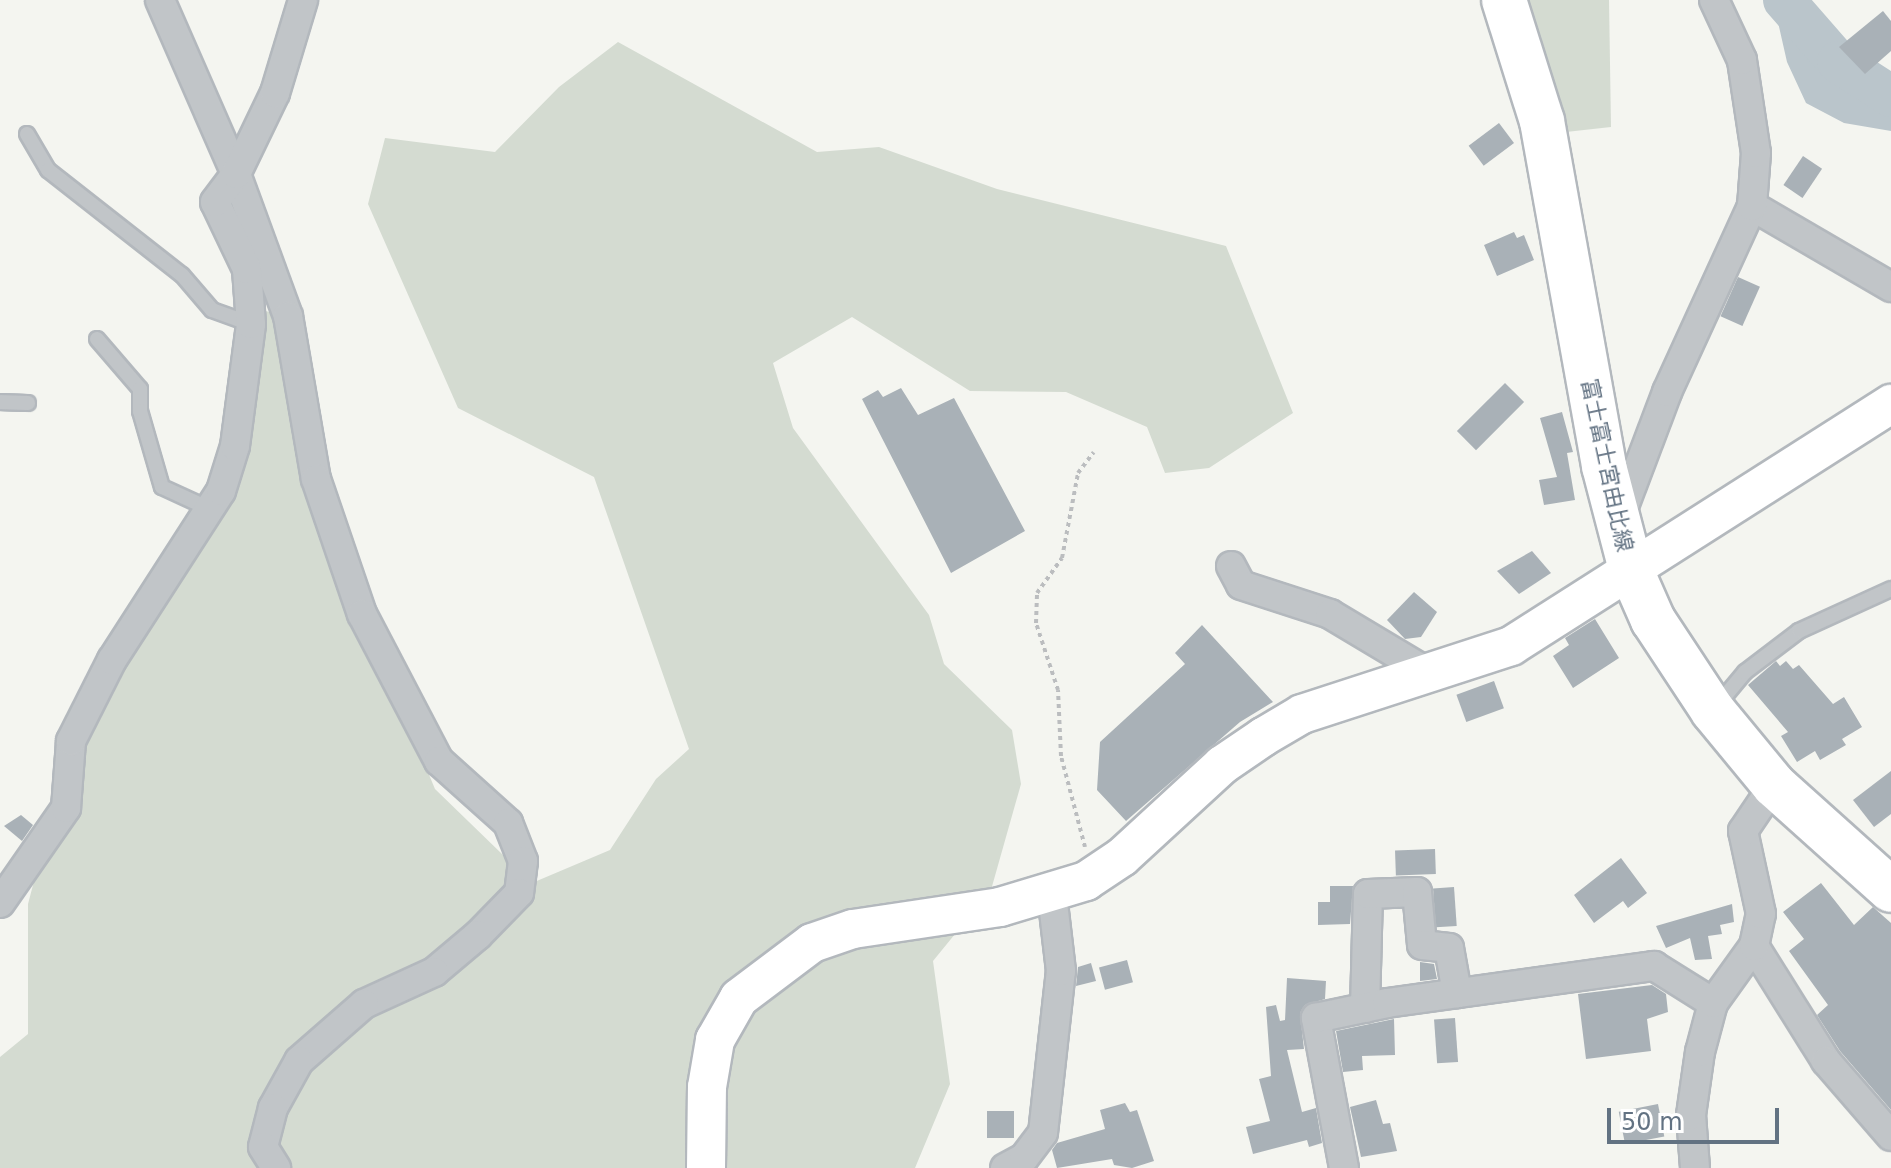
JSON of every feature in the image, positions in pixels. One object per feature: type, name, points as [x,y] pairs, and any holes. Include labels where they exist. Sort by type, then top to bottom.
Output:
[{"type":"main road","name":"富士富士宮由比線","points":[[1504,0],[1542,121],[1617,526],[1631,570],[1653,620],[1713,711],[1774,785],[1891,890]]},
{"type":"street","points":[[160,0],[236,174],[288,316],[316,479],[362,614],[439,761],[508,823],[523,861],[519,893],[478,935],[434,972],[364,1004],[299,1061],[273,1108],[263,1147],[276,1168]]},
{"type":"street","points":[[0,903],[66,808],[71,741],[112,660],[210,509],[235,446],[251,324],[247,269],[215,202],[236,174],[275,93],[303,0]]},
{"type":"street","points":[[1617,526],[1667,392],[1752,206],[1756,153],[1742,60],[1714,0]]},
{"type":"street","points":[[1752,206],[1891,287]]},
{"type":"street","points":[[706,1168],[707,1087],[715,1040],[739,998],[771,970],[812,943],[853,929],[1069,887],[1122,857],[1222,765],[1302,714],[1511,646],[1888,413]]},
{"type":"street","points":[[1231,566],[1241,585],[1330,614],[1427,672]]},
{"type":"street","points":[[1695,1168],[1691,1115],[1713,1003],[1754,946],[1761,914],[1743,831],[1774,785]]},
{"type":"street","points":[[1005,1168],[1024,1158],[1043,1133],[1069,887]]},
{"type":"street","points":[[1365,1008],[1368,894],[1417,892],[1422,945],[1449,948],[1457,993]]},
{"type":"street","points":[[1754,946],[1826,1061],[1891,1136]]},
{"type":"street","points":[[1344,1168],[1316,1018],[1457,993],[1654,966],[1713,1003]]},
{"type":"lane","points":[[27,134],[48,170],[182,275],[212,310],[251,324]]},
{"type":"lane","points":[[97,339],[140,389],[140,411],[162,487],[210,509]]},
{"type":"lane","points":[[0,402],[28,403]]},
{"type":"lane","points":[[1713,711],[1745,672],[1799,631],[1891,589]]},
{"type":"path","points":[[1069,887],[1086,852],[1061,756],[1058,690],[1036,623],[1037,593],[1062,558],[1078,473],[1094,452]]},
{"type":"shaded area","points":[[1522,0],[1609,0],[1611,127],[1566,132]]},
{"type":"shaded area","points":[[1773,0],[1794,0],[1856,87],[1891,104],[1891,131],[1844,123],[1806,103],[1787,62]]},
{"type":"shaded area","points":[[618,42],[817,152],[879,147],[997,189],[1226,246],[1293,413],[1209,468],[1165,473],[1147,427],[1066,392],[970,391],[852,317],[773,363],[793,428],[929,615],[944,664],[1012,730],[1021,784],[991,890],[933,961],[950,1084],[915,1168],[0,1168],[0,1057],[28,1034],[28,904],[71,741],[235,446],[256,309],[288,316],[354,595],[435,789],[532,883],[610,850],[656,779],[689,749],[594,477],[458,408],[368,204],[385,138],[495,152],[559,87]]},
{"type":"building","points":[[1883,11],[1891,21],[1891,51],[1865,74],[1839,47]]},
{"type":"building","points":[[1499,123],[1514,143],[1484,166],[1469,146]]},
{"type":"building","points":[[1803,156],[1822,169],[1802,198],[1783,185]]},
{"type":"building","points":[[1514,232],[1517,238],[1524,235],[1534,260],[1497,276],[1484,245]]},
{"type":"building","points":[[1738,277],[1760,287],[1742,326],[1721,316]]},
{"type":"building","points":[[1505,383],[1524,402],[1476,450],[1457,431]]},
{"type":"building","points":[[901,388],[918,415],[954,398],[1025,531],[951,573],[862,399],[878,390],[883,397]]},
{"type":"building","points":[[1562,412],[1573,452],[1567,453],[1575,500],[1544,505],[1539,480],[1557,477],[1540,418]]},
{"type":"building","points":[[1532,551],[1551,573],[1519,594],[1497,571]]},
{"type":"building","points":[[1414,592],[1437,612],[1421,637],[1405,639],[1387,620]]},
{"type":"building","points":[[1595,619],[1619,658],[1573,688],[1553,656],[1569,645],[1565,638]]},
{"type":"building","points":[[1202,625],[1273,702],[1240,722],[1126,821],[1097,790],[1100,742],[1185,664],[1175,653]]},
{"type":"building","points":[[1776,661],[1780,666],[1786,661],[1793,669],[1799,665],[1833,704],[1844,697],[1862,727],[1842,739],[1846,745],[1820,760],[1815,751],[1797,762],[1781,736],[1788,732],[1748,685]]},
{"type":"building","points":[[1494,681],[1504,708],[1466,722],[1456,695]]},
{"type":"building","points":[[1891,771],[1891,814],[1874,827],[1853,800]]},
{"type":"building","points":[[21,815],[33,825],[22,841],[4,826]]},
{"type":"building","points":[[1435,849],[1436,874],[1396,875],[1395,850]]},
{"type":"building","points":[[1621,858],[1647,893],[1628,908],[1623,901],[1594,923],[1574,895]]},
{"type":"building","points":[[1821,883],[1854,925],[1873,907],[1891,923],[1891,1110],[1840,1051],[1817,1015],[1828,1005],[1789,951],[1804,939],[1783,912]]},
{"type":"building","points":[[1330,886],[1353,886],[1350,924],[1318,925],[1318,902],[1330,902]]},
{"type":"building","points":[[1454,887],[1457,926],[1436,927],[1433,888]]},
{"type":"building","points":[[1732,904],[1734,922],[1720,925],[1722,934],[1708,936],[1712,959],[1695,960],[1690,938],[1666,948],[1656,926]]},
{"type":"building","points":[[1127,960],[1133,982],[1105,990],[1099,968]]},
{"type":"building","points":[[1420,962],[1434,964],[1437,979],[1420,981]]},
{"type":"building","points":[[1091,963],[1096,981],[1076,986],[1078,967]]},
{"type":"building","points":[[1287,978],[1326,981],[1325,999],[1305,1005],[1300,1013],[1304,1049],[1287,1050],[1302,1112],[1316,1108],[1322,1143],[1309,1147],[1307,1140],[1253,1154],[1246,1127],[1270,1121],[1259,1079],[1271,1076],[1266,1007],[1276,1005],[1280,1021],[1285,1020]]},
{"type":"building","points":[[1652,985],[1666,994],[1668,1012],[1647,1019],[1651,1051],[1586,1059],[1578,994]]},
{"type":"building","points":[[1455,1018],[1458,1062],[1437,1063],[1434,1019]]},
{"type":"building","points":[[1394,1019],[1395,1055],[1362,1056],[1363,1070],[1343,1072],[1336,1031]]},
{"type":"building","points":[[1376,1100],[1383,1124],[1390,1123],[1397,1151],[1361,1157],[1350,1107]]},
{"type":"building","points":[[1125,1103],[1130,1112],[1137,1110],[1154,1161],[1132,1168],[1114,1165],[1112,1159],[1057,1168],[1052,1150],[1057,1143],[1105,1129],[1100,1110]]},
{"type":"building","points":[[1658,1104],[1664,1136],[1625,1144],[1619,1112]]},
{"type":"building","points":[[987,1111],[1014,1111],[1014,1138],[987,1138]]},
{"type":"waterway","points":[[1784,0],[1838,62],[1891,96]]}]
